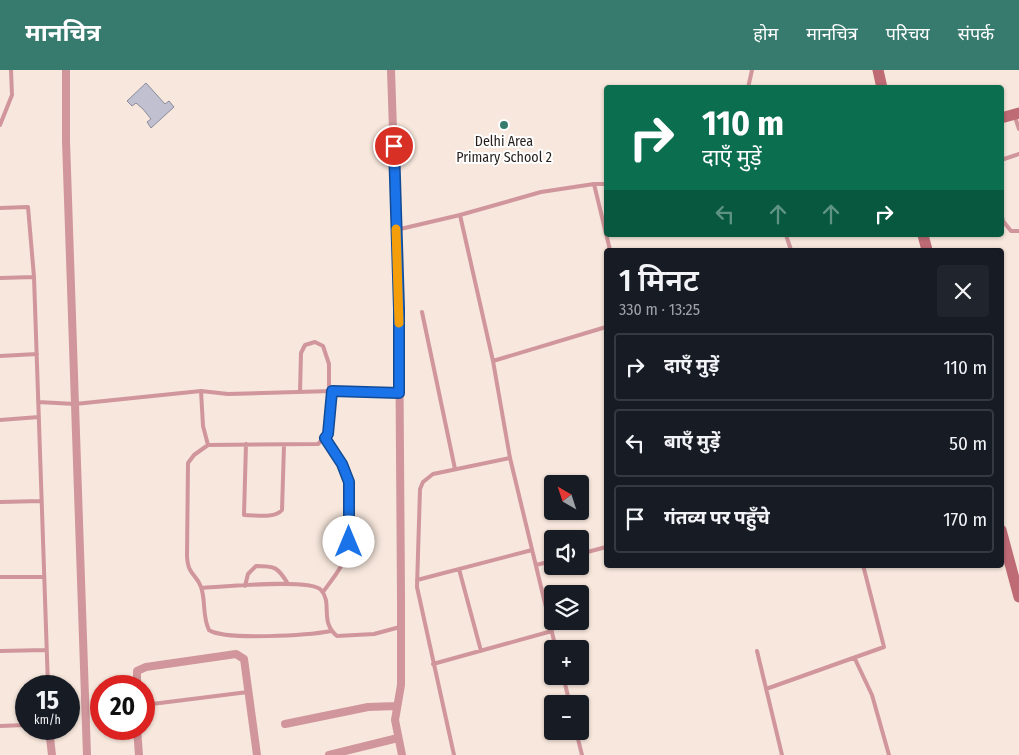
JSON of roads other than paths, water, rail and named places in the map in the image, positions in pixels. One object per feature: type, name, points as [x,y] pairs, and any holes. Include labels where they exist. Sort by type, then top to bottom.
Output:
[{"type":"street","points":[[66,70],[66,142],[87,755]]},
{"type":"street","points":[[391,70],[399,393],[400,685],[395,720],[402,755]]},
{"type":"street","points":[[878,70],[881,85]]},
{"type":"street","points":[[1004,117],[1017,114]]},
{"type":"street","points":[[1004,541],[1019,596]]},
{"type":"street","points":[[137,675],[137,671],[146,667],[236,654],[244,660],[257,755]]},
{"type":"street","points":[[285,724],[368,708],[396,706]]},
{"type":"street","points":[[328,755],[398,738]]},
{"type":"street","points":[[50,740],[52,755]]},
{"type":"street","points":[[138,740],[139,755]]},
{"type":"lane","points":[[0,125],[12,95],[11,70]]},
{"type":"lane","points":[[749,85],[752,70]]},
{"type":"lane","points":[[1017,114],[1019,129]]},
{"type":"lane","points":[[1004,159],[1019,154]]},
{"type":"lane","points":[[594,184],[604,225]]},
{"type":"lane","points":[[396,230],[460,215],[541,192],[604,184]]},
{"type":"lane","points":[[0,208],[28,207],[34,277],[47,675]]},
{"type":"lane","points":[[460,215],[493,361],[510,458],[554,640]]},
{"type":"lane","points":[[1004,221],[1011,231],[1019,231]]},
{"type":"lane","points":[[0,278],[34,277]]},
{"type":"lane","points":[[422,312],[456,469]]},
{"type":"lane","points":[[493,361],[604,328]]},
{"type":"lane","points":[[300,392],[301,353],[306,345],[315,342],[323,346],[327,355],[331,391],[328,434],[318,444],[208,445],[194,455],[188,464],[187,564],[191,575],[202,588],[206,624],[213,633],[267,635],[315,634],[331,631]]},
{"type":"lane","points":[[0,356],[37,354]]},
{"type":"lane","points":[[201,391],[203,426],[208,445]]},
{"type":"lane","points":[[38,402],[75,404],[201,391],[228,394],[331,391],[399,393]]},
{"type":"lane","points":[[0,420],[39,417]]},
{"type":"lane","points":[[323,592],[339,569],[349,549],[349,482],[342,464],[325,438]]},
{"type":"lane","points":[[246,444],[244,515],[279,514],[282,510],[284,445]]},
{"type":"lane","points":[[454,755],[417,580],[420,489],[428,477],[510,458]]},
{"type":"lane","points":[[0,502],[42,501]]},
{"type":"lane","points":[[589,552],[604,548]]},
{"type":"lane","points":[[417,580],[532,550]]},
{"type":"lane","points":[[536,565],[544,563]]},
{"type":"lane","points":[[245,586],[248,574],[256,566],[268,566],[278,569],[288,584]]},
{"type":"lane","points":[[766,689],[855,659],[884,647],[865,568]]},
{"type":"lane","points":[[459,569],[481,651]]},
{"type":"lane","points":[[0,577],[44,577]]},
{"type":"lane","points":[[202,588],[288,584],[318,587],[323,592],[326,622],[331,631],[337,636],[374,634],[400,627]]},
{"type":"lane","points":[[434,664],[552,631]]},
{"type":"lane","points":[[0,651],[46,650]]},
{"type":"lane","points":[[757,651],[782,755]]},
{"type":"lane","points":[[855,659],[872,695],[890,755]]},
{"type":"lane","points":[[155,704],[248,692]]},
{"type":"lane","points":[[0,726],[15,725]]},
{"type":"lane","points":[[578,740],[582,755]]},
{"type":"place","name":"Delhi Area Primary School 2","points":[[504,125]]}]
